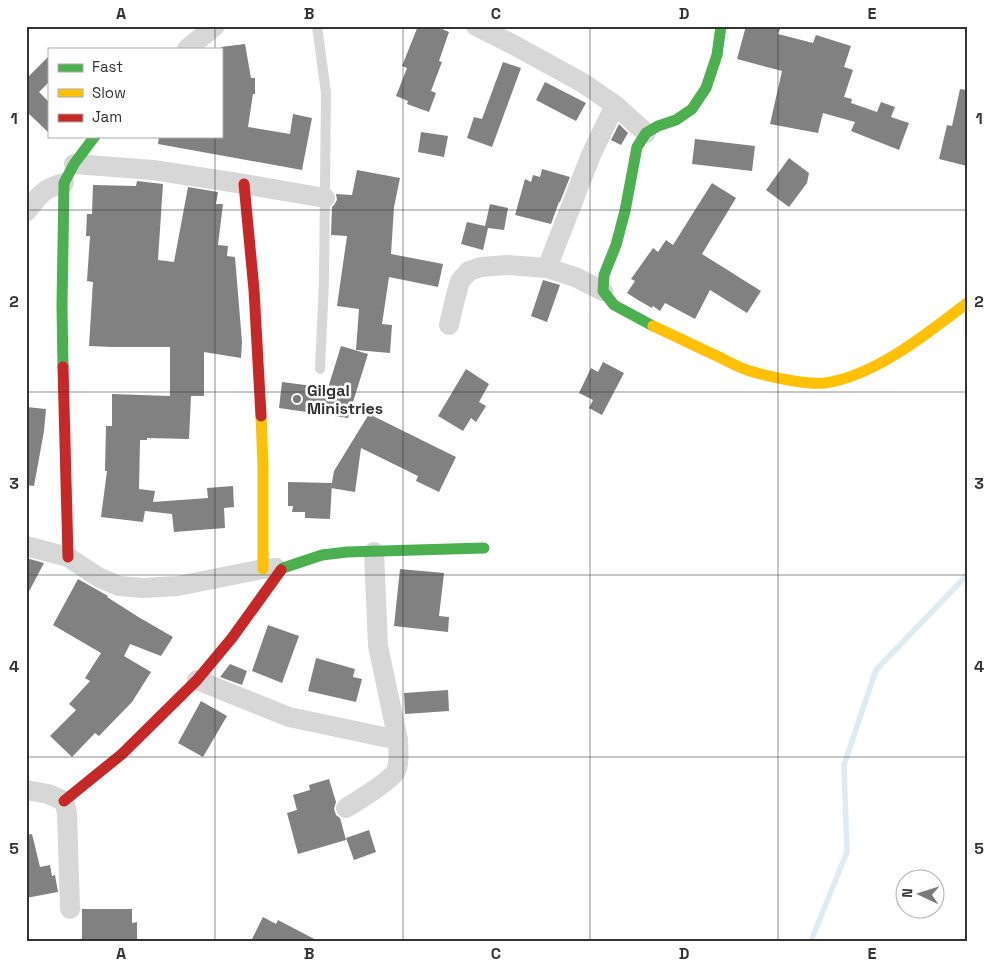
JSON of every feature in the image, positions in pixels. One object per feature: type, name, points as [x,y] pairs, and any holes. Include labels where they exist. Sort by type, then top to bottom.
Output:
[{"type":"street","points":[[187,48],[215,26]]},
{"type":"street","points":[[476,26],[583,83],[615,105],[646,133]]},
{"type":"street","points":[[604,291],[604,275],[616,245],[626,211],[637,147],[646,133],[658,126],[676,120],[692,109],[706,88],[717,55],[721,26]]},
{"type":"street","points":[[547,268],[592,155],[615,105]]},
{"type":"street","points":[[68,557],[62,306],[64,183],[74,164],[94,138]]},
{"type":"street","points":[[74,164],[153,170],[325,198]]},
{"type":"street","points":[[26,212],[42,192],[64,183]]},
{"type":"street","points":[[244,184],[259,360],[263,569]]},
{"type":"street","points":[[449,325],[460,281],[469,271],[481,267],[507,264],[547,268],[575,277],[604,291],[614,305],[653,326],[749,371],[794,381],[824,383],[868,370],[897,353],[967,303]]},
{"type":"street","points":[[26,546],[68,557],[98,577],[119,586],[143,588],[178,586],[263,569],[283,568],[322,555],[347,552],[484,548]]},
{"type":"street","points":[[346,808],[396,772],[399,756],[398,740],[378,646],[374,552]]},
{"type":"street","points":[[64,801],[122,754],[197,680],[232,638],[283,568]]},
{"type":"street","points":[[197,680],[289,717],[398,740]]},
{"type":"street","points":[[26,790],[48,794],[64,801]]},
{"type":"street","points":[[64,801],[67,814],[70,909]]},
{"type":"lane","points":[[317,26],[326,93],[324,281],[320,369]]},
{"type":"building","points":[[418,26],[435,26],[449,32],[439,61],[442,62],[431,91],[436,93],[429,112],[407,104],[408,101],[396,96],[407,68],[402,66]]},
{"type":"building","points":[[746,26],[771,26],[780,29],[778,34],[813,43],[816,35],[851,46],[844,67],[853,70],[844,97],[852,99],[851,103],[877,112],[881,102],[895,107],[891,117],[909,123],[899,150],[851,131],[855,122],[823,113],[818,133],[770,124],[782,71],[737,59]]},
{"type":"building","points":[[245,44],[251,78],[255,78],[255,94],[253,94],[248,127],[290,134],[293,114],[312,118],[302,170],[158,144],[159,138],[222,138],[221,47]]},
{"type":"building","points":[[48,57],[48,83],[39,92],[48,101],[48,132],[26,111],[26,79]]},
{"type":"building","points":[[503,62],[521,68],[492,147],[467,138],[474,117],[482,119]]},
{"type":"building","points":[[545,82],[586,103],[576,121],[536,100]]},
{"type":"building","points":[[960,89],[967,90],[967,166],[939,159],[947,125],[952,126]]},
{"type":"building","points":[[619,124],[628,133],[621,145],[611,140]]},
{"type":"building","points":[[421,132],[448,136],[444,157],[418,152]]},
{"type":"building","points":[[695,139],[755,146],[752,171],[692,164]]},
{"type":"building","points":[[789,158],[809,173],[807,183],[789,207],[766,190]]},
{"type":"building","points":[[542,169],[570,177],[551,224],[515,215],[525,179],[531,182],[533,175],[540,177]]},
{"type":"building","points":[[357,170],[400,178],[394,207],[391,254],[443,264],[438,287],[389,277],[382,324],[392,325],[390,353],[356,350],[359,309],[337,306],[347,236],[331,235],[332,207],[337,200],[336,194],[352,195]]},
{"type":"building","points":[[137,181],[163,184],[158,260],[174,262],[188,187],[218,192],[216,204],[223,204],[218,245],[228,246],[227,256],[235,257],[242,342],[241,358],[204,352],[204,396],[191,396],[189,439],[147,438],[147,440],[140,440],[139,489],[155,491],[153,502],[208,498],[207,488],[233,486],[234,507],[224,508],[225,528],[174,532],[172,514],[145,511],[143,522],[101,517],[107,471],[105,471],[106,426],[112,426],[112,394],[170,396],[170,347],[89,346],[93,282],[87,281],[90,236],[86,236],[87,214],[92,214],[93,185],[136,186]]},
{"type":"building","points":[[712,183],[736,198],[702,254],[761,291],[747,313],[710,290],[695,319],[665,303],[660,311],[653,306],[652,308],[627,293],[635,281],[631,279],[653,248],[658,252],[666,240],[673,245]]},
{"type":"building","points":[[490,204],[508,208],[504,230],[488,228],[483,250],[461,244],[467,222],[485,226]]},
{"type":"building","points":[[543,280],[560,285],[547,322],[531,316]]},
{"type":"building","points":[[341,346],[368,354],[348,418],[279,408],[282,382],[328,388]]},
{"type":"building","points":[[603,362],[624,373],[602,415],[589,408],[593,400],[579,393],[591,368],[598,372]]},
{"type":"building","points":[[466,369],[489,384],[479,402],[486,406],[476,422],[471,418],[463,431],[438,416]]},
{"type":"building","points":[[26,407],[46,409],[34,486],[26,485]]},
{"type":"building","points":[[369,414],[456,457],[439,492],[416,481],[418,476],[361,448],[355,492],[331,488],[334,471]]},
{"type":"building","points":[[288,482],[332,483],[330,519],[305,518],[305,512],[292,512],[293,506],[288,506]]},
{"type":"building","points":[[26,558],[44,563],[26,597]]},
{"type":"building","points":[[400,569],[444,573],[439,616],[449,617],[448,632],[394,626]]},
{"type":"building","points":[[78,579],[173,637],[161,656],[130,644],[124,656],[151,672],[132,702],[99,736],[95,733],[72,757],[50,736],[76,710],[69,704],[90,681],[85,678],[101,653],[53,625]]},
{"type":"building","points":[[268,625],[299,636],[282,683],[252,671]]},
{"type":"building","points":[[316,658],[355,669],[353,677],[362,679],[356,702],[308,691]]},
{"type":"building","points":[[230,664],[247,671],[242,685],[220,677]]},
{"type":"building","points":[[448,690],[449,711],[405,714],[404,693]]},
{"type":"building","points":[[201,701],[227,716],[203,757],[178,743]]},
{"type":"building","points":[[329,779],[336,802],[334,809],[336,815],[340,818],[346,840],[298,854],[287,813],[297,810],[293,795],[310,790],[309,785]]},
{"type":"building","points":[[369,830],[376,852],[354,860],[346,838]]},
{"type":"building","points":[[32,834],[40,867],[50,865],[52,876],[55,875],[58,892],[26,898],[26,835]]},
{"type":"building","points":[[82,909],[132,909],[132,923],[137,922],[137,941],[82,941]]},
{"type":"building","points":[[263,917],[276,924],[278,920],[318,941],[251,941]]},
{"type":"waterway","points":[[811,941],[847,852],[844,765],[876,670],[967,575]]},
{"type":"traffic: fast","points":[[653,326],[614,305],[603,291],[604,275],[616,245],[625,211],[637,147],[646,133],[658,126],[676,120],[692,109],[706,88],[717,55],[721,26]]},
{"type":"traffic: fast","points":[[63,367],[64,183],[74,164],[94,138]]},
{"type":"traffic: fast","points":[[281,570],[322,555],[347,552],[484,548]]},
{"type":"traffic: slow","points":[[653,326],[750,371],[788,380],[825,383],[844,379],[882,363],[918,340],[967,303]]},
{"type":"traffic: slow","points":[[261,416],[263,569]]},
{"type":"traffic: jam","points":[[244,184],[254,290],[261,416]]},
{"type":"traffic: jam","points":[[63,367],[68,557]]},
{"type":"traffic: jam","points":[[64,801],[122,754],[197,680],[232,638],[281,570]]},
{"type":"place","name":"Gilgal Ministries","points":[[297,399]]}]
